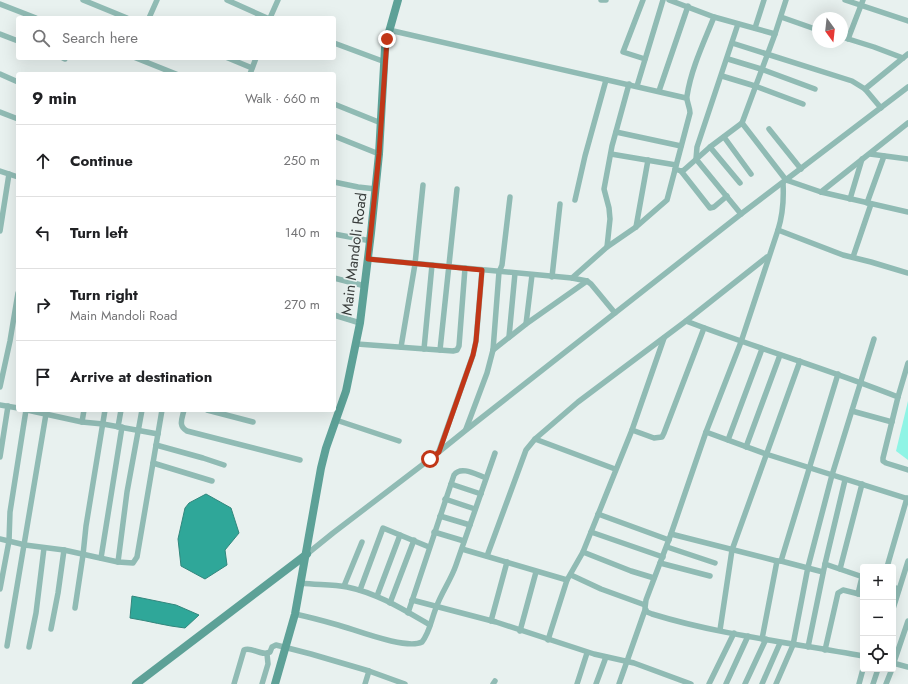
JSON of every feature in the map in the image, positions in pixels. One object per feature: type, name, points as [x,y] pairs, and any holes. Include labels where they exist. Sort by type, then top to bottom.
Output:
[{"type":"street","points":[[83,0],[122,16]]},
{"type":"street","points":[[150,16],[157,0]]},
{"type":"street","points":[[227,0],[263,16]]},
{"type":"street","points":[[271,16],[278,0]]},
{"type":"street","name":"Main Mandoli Road","points":[[275,684],[295,614],[307,554],[321,468],[346,391],[357,344],[376,189],[385,48],[397,0]]},
{"type":"street","points":[[601,0],[606,0]]},
{"type":"street","points":[[643,0],[623,52],[645,59]]},
{"type":"street","points":[[637,86],[663,0]]},
{"type":"street","points":[[669,0],[714,17],[775,34]]},
{"type":"street","points":[[755,28],[764,0]]},
{"type":"street","points":[[611,154],[648,160],[684,170],[710,147],[742,123],[761,69],[768,54],[786,0]]},
{"type":"street","points":[[845,0],[862,3],[908,21]]},
{"type":"street","points":[[848,32],[862,3]]},
{"type":"street","points":[[0,4],[31,16]]},
{"type":"street","points":[[659,91],[688,6]]},
{"type":"street","points":[[572,278],[607,247],[636,227],[667,200],[677,168],[681,146],[690,114],[690,108],[686,98],[695,67],[714,17]]},
{"type":"street","points":[[780,17],[812,28]]},
{"type":"street","points":[[738,24],[728,59],[697,147],[696,159],[741,214]]},
{"type":"street","points":[[389,30],[686,98]]},
{"type":"street","points":[[0,34],[16,40]]},
{"type":"street","points":[[848,39],[903,58]]},
{"type":"street","points":[[732,43],[852,81],[865,89],[881,108]]},
{"type":"street","points":[[336,44],[385,62]]},
{"type":"street","points":[[865,89],[908,54]]},
{"type":"street","points":[[728,59],[761,69],[815,89]]},
{"type":"street","points":[[141,60],[171,72]]},
{"type":"street","points":[[233,60],[252,68]]},
{"type":"street","points":[[251,72],[255,60]]},
{"type":"street","points":[[0,74],[16,81]]},
{"type":"street","points":[[722,76],[755,86],[803,104]]},
{"type":"street","points":[[575,200],[585,156],[606,80]]},
{"type":"street","points":[[607,247],[610,220],[609,208],[604,189],[616,132],[629,84]]},
{"type":"street","points":[[136,684],[439,452],[741,214],[908,87]]},
{"type":"street","points":[[336,105],[381,123]]},
{"type":"street","points":[[0,112],[16,119]]},
{"type":"street","points":[[619,684],[654,578],[662,560],[706,432],[741,342],[782,214],[784,202],[784,182],[742,123]]},
{"type":"street","points":[[821,192],[908,123]]},
{"type":"street","points":[[768,129],[801,169]]},
{"type":"street","points":[[616,132],[681,146]]},
{"type":"street","points":[[336,137],[379,154]]},
{"type":"street","points":[[724,137],[751,174]]},
{"type":"street","points":[[710,147],[740,183]]},
{"type":"street","points":[[870,154],[908,159]]},
{"type":"street","points":[[853,257],[884,156]]},
{"type":"street","points":[[850,199],[862,159]]},
{"type":"street","points":[[636,227],[648,160]]},
{"type":"street","points":[[677,168],[710,208],[714,207],[727,196]]},
{"type":"street","points":[[0,171],[16,176]]},
{"type":"street","points":[[0,231],[9,174]]},
{"type":"street","points":[[336,182],[376,189]]},
{"type":"street","points":[[784,182],[908,212]]},
{"type":"street","points":[[400,347],[415,264],[423,185]]},
{"type":"street","points":[[440,350],[457,189]]},
{"type":"street","points":[[466,430],[487,373],[493,350],[499,272],[502,265],[510,197]]},
{"type":"street","points":[[552,277],[560,204]]},
{"type":"street","points":[[778,230],[820,247],[908,273]]},
{"type":"street","points":[[336,234],[370,241]]},
{"type":"street","points":[[487,556],[526,450],[535,439],[578,402],[664,338],[768,257]]},
{"type":"street","points":[[368,259],[572,278],[587,281],[600,293],[615,313]]},
{"type":"street","points":[[424,349],[432,265]]},
{"type":"street","points":[[357,344],[453,351],[458,349],[465,268]]},
{"type":"street","points":[[439,452],[473,355],[476,341],[482,270]]},
{"type":"street","points":[[509,337],[515,273]]},
{"type":"street","points":[[526,324],[532,275]]},
{"type":"street","points":[[336,279],[365,286]]},
{"type":"street","points":[[493,350],[526,324],[587,281]]},
{"type":"street","points":[[0,387],[16,305]]},
{"type":"street","points":[[336,316],[360,323]]},
{"type":"street","points":[[686,321],[741,342],[838,374],[898,397]]},
{"type":"street","points":[[632,430],[654,438],[662,437],[704,328]]},
{"type":"street","points":[[548,640],[567,580],[583,552],[632,430],[664,338]]},
{"type":"street","points":[[776,684],[793,645],[808,567],[832,475],[874,339]]},
{"type":"street","points":[[728,440],[762,349]]},
{"type":"street","points":[[746,447],[780,355]]},
{"type":"street","points":[[720,630],[732,550],[800,362]]},
{"type":"street","points":[[908,362],[883,460],[908,470]]},
{"type":"street","points":[[745,684],[764,639],[779,561],[838,374]]},
{"type":"street","points":[[0,405],[16,408]]},
{"type":"street","points":[[0,457],[8,406]]},
{"type":"street","points":[[852,411],[892,422]]},
{"type":"street","points":[[0,590],[9,541],[10,512],[27,412]]},
{"type":"street","points":[[36,412],[46,414],[55,413],[82,422],[103,424],[158,434]]},
{"type":"street","points":[[82,422],[84,412]]},
{"type":"street","points":[[75,608],[86,526],[105,412]]},
{"type":"street","points":[[100,558],[120,427],[121,412]]},
{"type":"street","points":[[118,562],[127,492],[142,412]]},
{"type":"street","points":[[0,539],[25,545],[64,550],[118,562],[133,563],[137,559],[162,412]]},
{"type":"street","points":[[184,412],[181,424],[187,431],[300,460]]},
{"type":"street","points":[[215,412],[253,422]]},
{"type":"street","points":[[7,646],[46,414]]},
{"type":"street","points":[[336,420],[399,441]]},
{"type":"street","points":[[706,432],[766,454],[845,480],[908,498],[888,564]]},
{"type":"street","points":[[535,439],[616,469]]},
{"type":"street","points":[[156,445],[224,465]]},
{"type":"street","points":[[295,614],[392,641],[413,645],[422,642],[428,633],[436,607],[452,578],[495,453]]},
{"type":"street","points":[[153,463],[212,481]]},
{"type":"street","points":[[408,613],[445,499],[455,473],[461,470],[486,478]]},
{"type":"street","points":[[808,647],[823,572],[845,480]]},
{"type":"street","points":[[451,484],[481,494]]},
{"type":"street","points":[[840,569],[862,484]]},
{"type":"street","points":[[445,499],[475,509]]},
{"type":"street","points":[[598,514],[670,537],[808,567],[823,572]]},
{"type":"street","points":[[440,516],[470,526]]},
{"type":"street","points":[[360,590],[384,528],[429,547]]},
{"type":"street","points":[[434,532],[464,541]]},
{"type":"street","points":[[591,532],[662,560],[710,576]]},
{"type":"street","points":[[377,596],[400,534]]},
{"type":"street","points":[[390,603],[414,540]]},
{"type":"street","points":[[344,586],[362,542]]},
{"type":"street","points":[[666,547],[715,563]]},
{"type":"street","points":[[29,646],[36,613],[44,548]]},
{"type":"street","points":[[462,549],[567,580]]},
{"type":"street","points":[[51,629],[64,550]]},
{"type":"street","points":[[583,552],[654,578]]},
{"type":"street","points":[[896,600],[908,561]]},
{"type":"street","points":[[491,621],[507,562]]},
{"type":"street","points":[[825,564],[860,576]]},
{"type":"street","points":[[520,631],[536,572]]},
{"type":"street","points":[[571,574],[645,608],[647,612],[658,616],[702,627],[780,643],[860,656]]},
{"type":"street","points":[[301,583],[344,586],[360,590],[377,596],[430,625]]},
{"type":"street","points":[[825,650],[838,593],[843,590],[860,594]]},
{"type":"street","points":[[412,600],[491,621],[587,652],[627,662],[684,680],[691,684]]},
{"type":"street","points":[[896,656],[908,621]]},
{"type":"street","points":[[709,684],[734,633]]},
{"type":"street","points":[[726,684],[748,636]]},
{"type":"street","points":[[762,684],[780,643]]},
{"type":"street","points":[[262,684],[268,664],[267,654],[273,646],[286,647],[369,671],[391,682],[405,684]]},
{"type":"street","points":[[234,684],[244,650],[247,648],[267,654]]},
{"type":"street","points":[[577,684],[587,652]]},
{"type":"street","points":[[596,684],[606,657]]},
{"type":"street","points":[[896,665],[908,667]]},
{"type":"street","points":[[365,684],[369,671]]},
{"type":"street","points":[[859,684],[862,672]]},
{"type":"street","points":[[873,684],[877,672]]},
{"type":"street","points":[[886,684],[890,672]]},
{"type":"shaded area","points":[[908,401],[908,460],[896,451]]},
{"type":"shaded area","points":[[206,494],[231,508],[239,533],[225,550],[227,565],[205,579],[181,566],[178,539],[185,508],[189,503]]},
{"type":"shaded area","points":[[132,596],[176,605],[199,615],[185,628],[130,618]]},
{"type":"route","points":[[387,39],[385,48],[379,154],[368,259],[482,270],[476,341],[473,355],[439,452],[430,459]]}]
